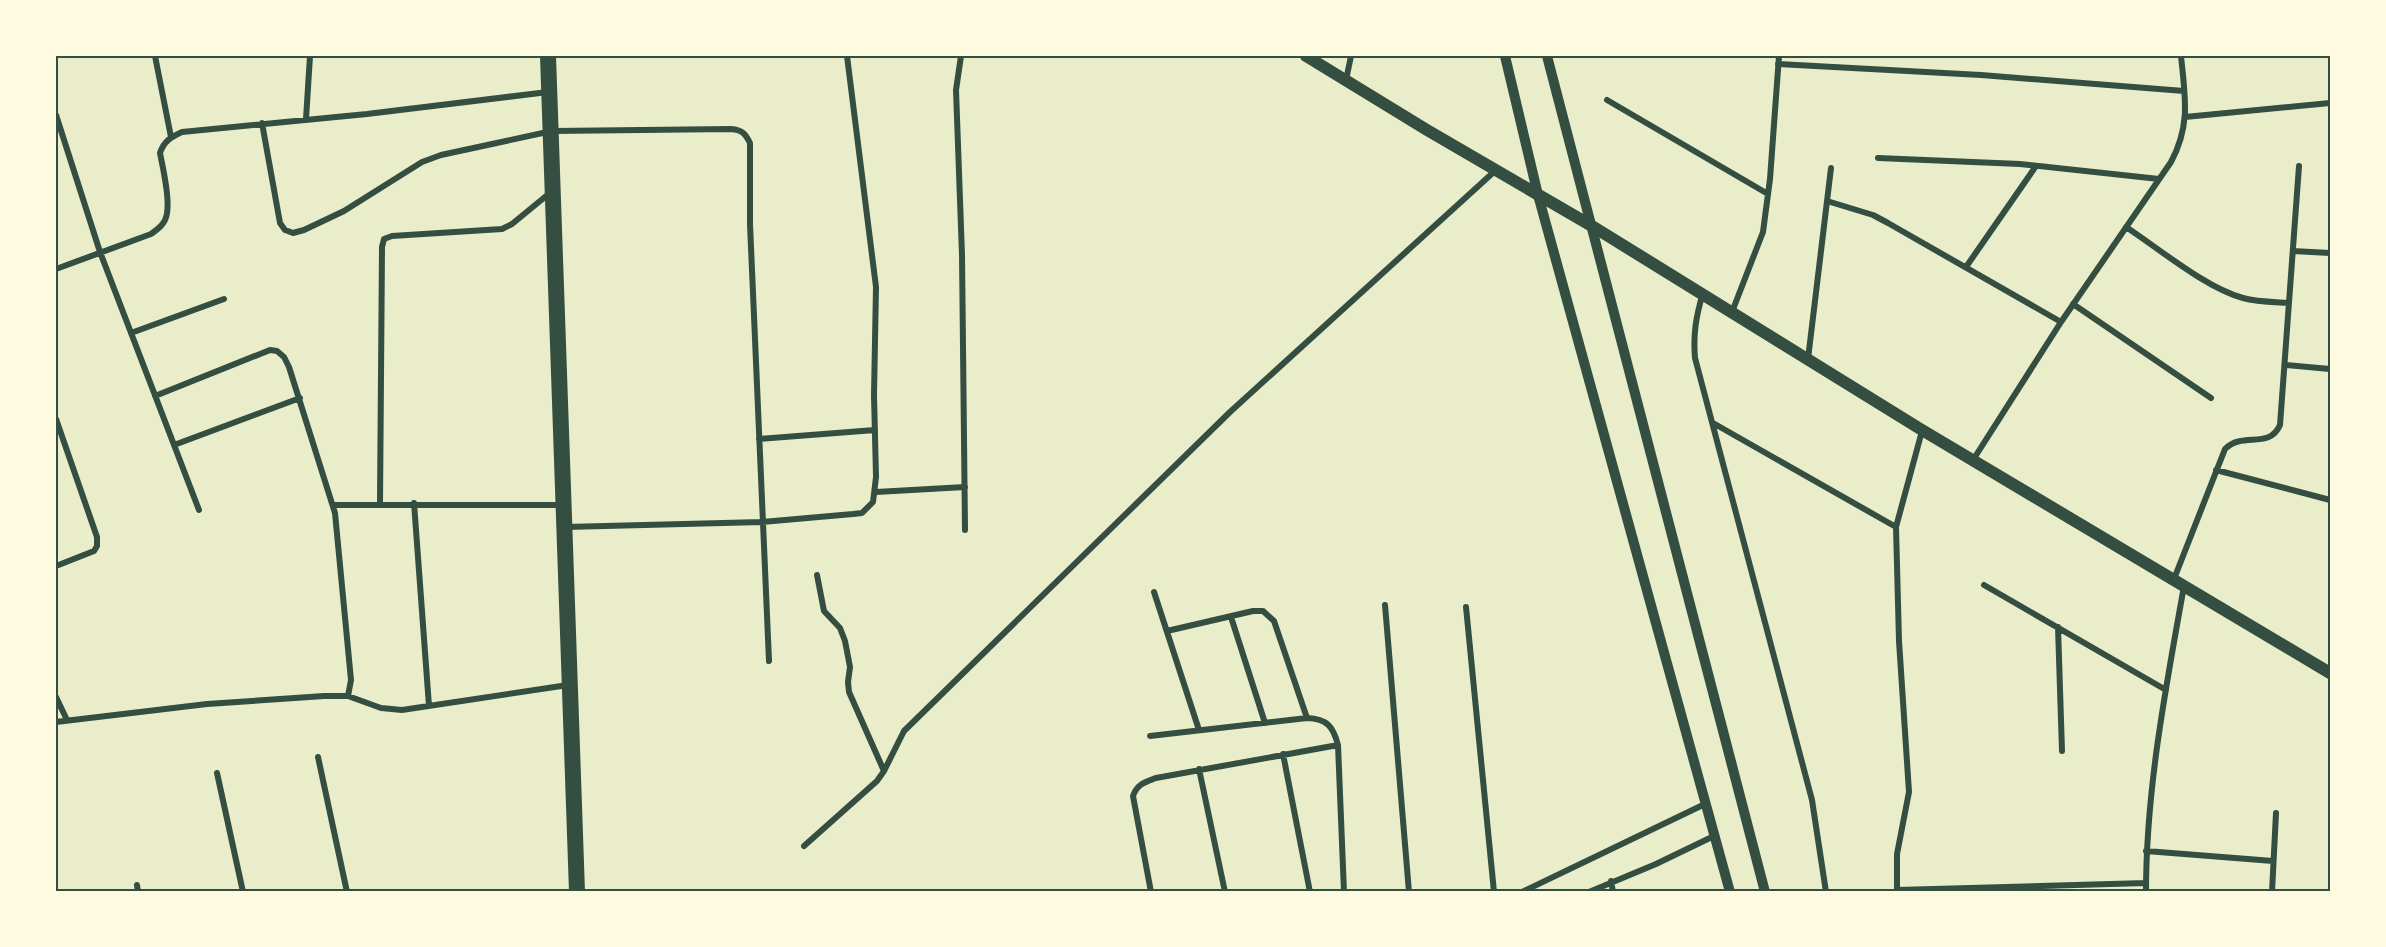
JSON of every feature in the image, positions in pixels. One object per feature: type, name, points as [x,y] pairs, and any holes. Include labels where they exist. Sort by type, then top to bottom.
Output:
[{"type":"highway","points":[[548,56],[577,891]]},
{"type":"main road","points":[[1306,56],[1592,225],[1922,430],[2331,673]]},
{"type":"street","points":[[155,56],[171,137]]},
{"type":"street","points":[[306,119],[310,56]]},
{"type":"street","points":[[566,527],[762,522],[862,513],[873,502],[876,492],[876,287],[847,56]]},
{"type":"street","points":[[961,56],[956,90],[962,255],[966,530]]},
{"type":"street","points":[[1346,80],[1352,56]]},
{"type":"street","points":[[1504,56],[1730,891]]},
{"type":"street","points":[[1547,56],[1765,891]]},
{"type":"street","points":[[1732,312],[1763,232],[1779,56]]},
{"type":"street","points":[[1972,460],[2061,322],[2181,144],[2185,117],[2181,56]]},
{"type":"street","points":[[1778,63],[1981,75],[2184,91]]},
{"type":"street","points":[[56,269],[151,234],[160,228],[166,219],[167,210],[160,153],[163,145],[171,137],[182,132],[550,92]]},
{"type":"street","points":[[1607,100],[1768,194]]},
{"type":"street","points":[[2185,117],[2331,103]]},
{"type":"street","points":[[56,115],[100,252],[199,510]]},
{"type":"street","points":[[262,123],[280,223],[285,230],[293,232],[304,230],[344,211],[422,162],[441,155],[552,131],[731,129],[746,134],[750,142],[750,224],[769,661]]},
{"type":"street","points":[[1878,158],[2036,166],[2159,179]]},
{"type":"street","points":[[1966,267],[2036,166]]},
{"type":"street","points":[[2146,891],[2146,851],[2179,582],[2225,449],[2230,444],[2241,441],[2269,438],[2276,434],[2280,425],[2299,166]]},
{"type":"street","points":[[1808,360],[1831,168]]},
{"type":"street","points":[[804,846],[877,781],[904,731],[1230,411],[1496,170]]},
{"type":"street","points":[[380,504],[382,247],[384,239],[392,236],[502,229],[512,224],[553,189]]},
{"type":"street","points":[[1827,201],[1873,215],[2061,322]]},
{"type":"street","points":[[2126,226],[2231,294],[2245,298],[2289,303]]},
{"type":"street","points":[[2293,250],[2331,253]]},
{"type":"street","points":[[1703,293],[1695,320],[1695,358],[1812,800],[1826,891]]},
{"type":"street","points":[[131,333],[224,299]]},
{"type":"street","points":[[2073,304],[2211,398]]},
{"type":"street","points":[[155,396],[270,350],[277,351],[284,357],[300,399],[333,505],[351,680],[348,696]]},
{"type":"street","points":[[2285,365],[2331,369]]},
{"type":"street","points":[[174,445],[300,399]]},
{"type":"street","points":[[56,419],[97,537],[94,551],[56,566]]},
{"type":"street","points":[[1713,423],[1896,527]]},
{"type":"street","points":[[759,439],[875,430]]},
{"type":"street","points":[[1922,430],[1896,527],[1899,641],[1909,792],[1897,854],[1897,891],[2146,883]]},
{"type":"street","points":[[2216,470],[2331,500]]},
{"type":"street","points":[[876,492],[965,487]]},
{"type":"street","points":[[414,504],[429,706]]},
{"type":"street","points":[[333,505],[565,505]]},
{"type":"street","points":[[817,575],[824,611],[840,628],[845,641],[850,667],[849,692],[884,771]]},
{"type":"street","points":[[1984,585],[2166,690]]},
{"type":"street","points":[[1154,592],[1199,730]]},
{"type":"street","points":[[1385,605],[1409,891]]},
{"type":"street","points":[[1466,607],[1494,891]]},
{"type":"street","points":[[1167,631],[1263,610],[1274,621],[1307,718]]},
{"type":"street","points":[[1231,617],[1265,723]]},
{"type":"street","points":[[2058,627],[2061,751]]},
{"type":"street","points":[[56,722],[207,704],[348,696],[389,709],[429,706],[571,684]]},
{"type":"street","points":[[56,697],[67,720]]},
{"type":"street","points":[[1150,736],[1307,718],[1327,722],[1332,727],[1338,745],[1344,891]]},
{"type":"street","points":[[1151,891],[1133,796],[1135,789],[1142,783],[1199,769],[1338,745]]},
{"type":"street","points":[[1283,754],[1310,891]]},
{"type":"street","points":[[318,757],[347,891]]},
{"type":"street","points":[[1199,769],[1225,891]]},
{"type":"street","points":[[217,773],[243,891]]},
{"type":"street","points":[[1522,891],[1705,804]]},
{"type":"street","points":[[2272,891],[2276,813]]},
{"type":"street","points":[[1589,891],[1656,864],[1714,836]]},
{"type":"street","points":[[2146,851],[2273,861]]},
{"type":"street","points":[[1611,881],[1613,891]]}]
